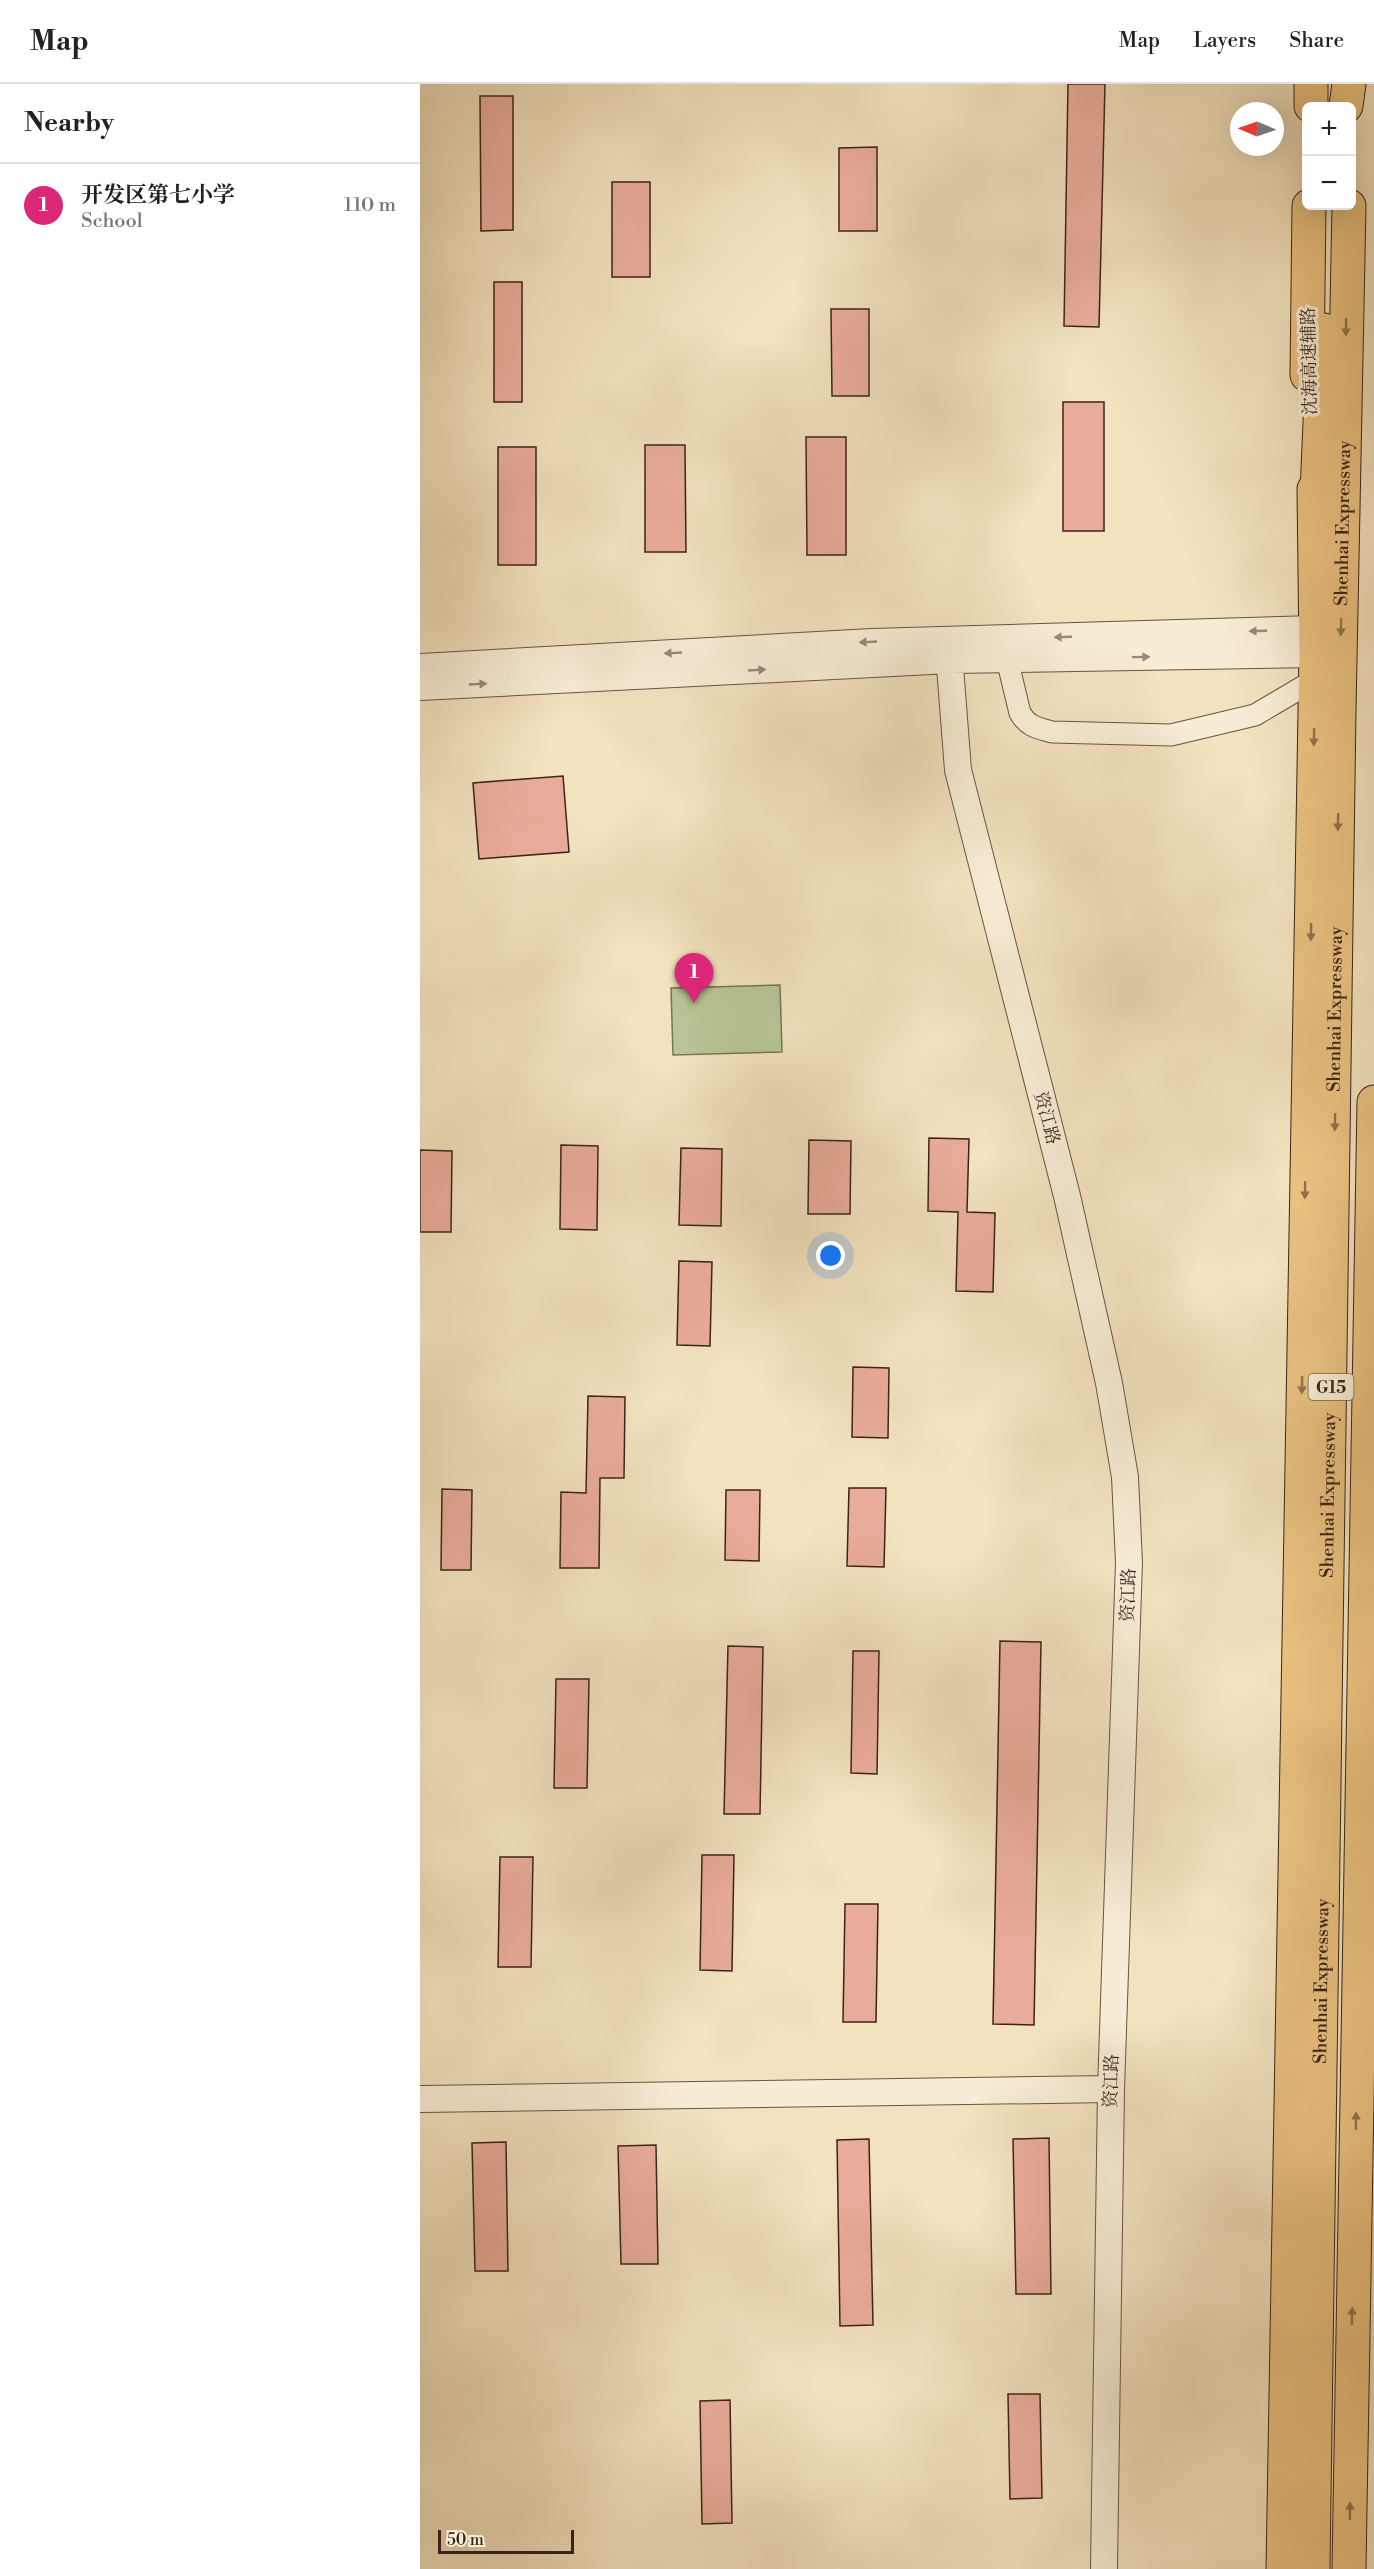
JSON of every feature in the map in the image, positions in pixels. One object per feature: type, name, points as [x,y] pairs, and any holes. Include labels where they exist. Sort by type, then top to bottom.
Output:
[{"type":"highway","points":[[1311,84],[1311,102]]},
{"type":"highway","points":[[1348,102],[1350,84]]},
{"type":"highway","name":"沈海高速辅路","points":[[1309,210],[1307,381],[1316,516]]},
{"type":"highway","points":[[1283,2569],[1316,654],[1316,516],[1326,302],[1336,210]]},
{"type":"highway","name":"Shenhai Expressway","points":[[1313,2569],[1339,699],[1349,210]]},
{"type":"highway","name":"Shenhai Expressway","points":[[1349,2569],[1374,1102]]},
{"type":"street","points":[[420,667],[872,642],[1007,659],[1316,654]]},
{"type":"street","points":[[420,687],[950,651],[1316,654]]},
{"type":"street","name":"资江路","points":[[950,651],[958,770],[1067,1196],[1109,1383],[1125,1477],[1129,1562],[1111,2090],[1104,2569]]},
{"type":"street","points":[[1007,659],[1020,713],[1024,721],[1033,727],[1052,732],[1172,735],[1255,715],[1316,654]]},
{"type":"street","points":[[420,2099],[1111,2090]]},
{"type":"green space","points":[[780,985],[782,1052],[673,1055],[671,988]]},
{"type":"building","points":[[1068,84],[1105,84],[1099,327],[1064,326]]},
{"type":"building","points":[[480,96],[513,96],[513,230],[481,231]]},
{"type":"building","points":[[877,147],[877,231],[839,231],[839,148]]},
{"type":"building","points":[[612,182],[650,182],[650,277],[612,277]]},
{"type":"building","points":[[494,282],[522,282],[522,402],[494,402]]},
{"type":"building","points":[[831,309],[869,309],[869,396],[832,396]]},
{"type":"building","points":[[1063,402],[1104,402],[1104,531],[1063,531]]},
{"type":"building","points":[[806,437],[846,437],[846,555],[807,555]]},
{"type":"building","points":[[645,445],[685,445],[686,552],[645,552]]},
{"type":"building","points":[[498,447],[536,447],[536,565],[498,565]]},
{"type":"building","points":[[563,776],[569,852],[479,859],[473,783]]},
{"type":"building","points":[[929,1138],[969,1139],[967,1212],[995,1213],[993,1292],[956,1291],[958,1212],[928,1211]]},
{"type":"building","points":[[809,1140],[851,1141],[850,1214],[808,1214]]},
{"type":"building","points":[[561,1145],[598,1146],[597,1230],[560,1229]]},
{"type":"building","points":[[681,1148],[722,1149],[721,1226],[679,1225]]},
{"type":"building","points":[[420,1150],[452,1151],[451,1232],[420,1232]]},
{"type":"building","points":[[679,1261],[712,1262],[710,1346],[677,1345]]},
{"type":"building","points":[[853,1367],[889,1368],[888,1438],[852,1437]]},
{"type":"building","points":[[588,1396],[625,1397],[624,1478],[600,1478],[599,1568],[560,1568],[561,1492],[586,1493]]},
{"type":"building","points":[[849,1488],[886,1488],[884,1567],[847,1566]]},
{"type":"building","points":[[442,1489],[472,1490],[471,1570],[441,1570]]},
{"type":"building","points":[[726,1490],[760,1490],[759,1561],[725,1560]]},
{"type":"building","points":[[1000,1641],[1041,1642],[1034,2025],[993,2024]]},
{"type":"building","points":[[728,1646],[763,1647],[760,1814],[724,1814]]},
{"type":"building","points":[[853,1651],[879,1651],[877,1774],[851,1773]]},
{"type":"building","points":[[556,1679],[589,1679],[587,1788],[554,1788]]},
{"type":"building","points":[[702,1855],[734,1855],[732,1971],[700,1970]]},
{"type":"building","points":[[500,1857],[533,1857],[531,1967],[498,1967]]},
{"type":"building","points":[[845,1904],[878,1904],[876,2022],[843,2022]]},
{"type":"building","points":[[1049,2138],[1051,2294],[1016,2294],[1013,2139]]},
{"type":"building","points":[[869,2139],[873,2325],[840,2326],[837,2140]]},
{"type":"building","points":[[506,2142],[508,2271],[475,2271],[472,2143]]},
{"type":"building","points":[[656,2145],[658,2264],[621,2264],[618,2146]]},
{"type":"building","points":[[1008,2394],[1040,2394],[1042,2498],[1010,2499]]},
{"type":"building","points":[[730,2400],[732,2523],[702,2524],[700,2401]]},
{"type":"place","name":"开发区第七小学","points":[[694,1003]]}]
